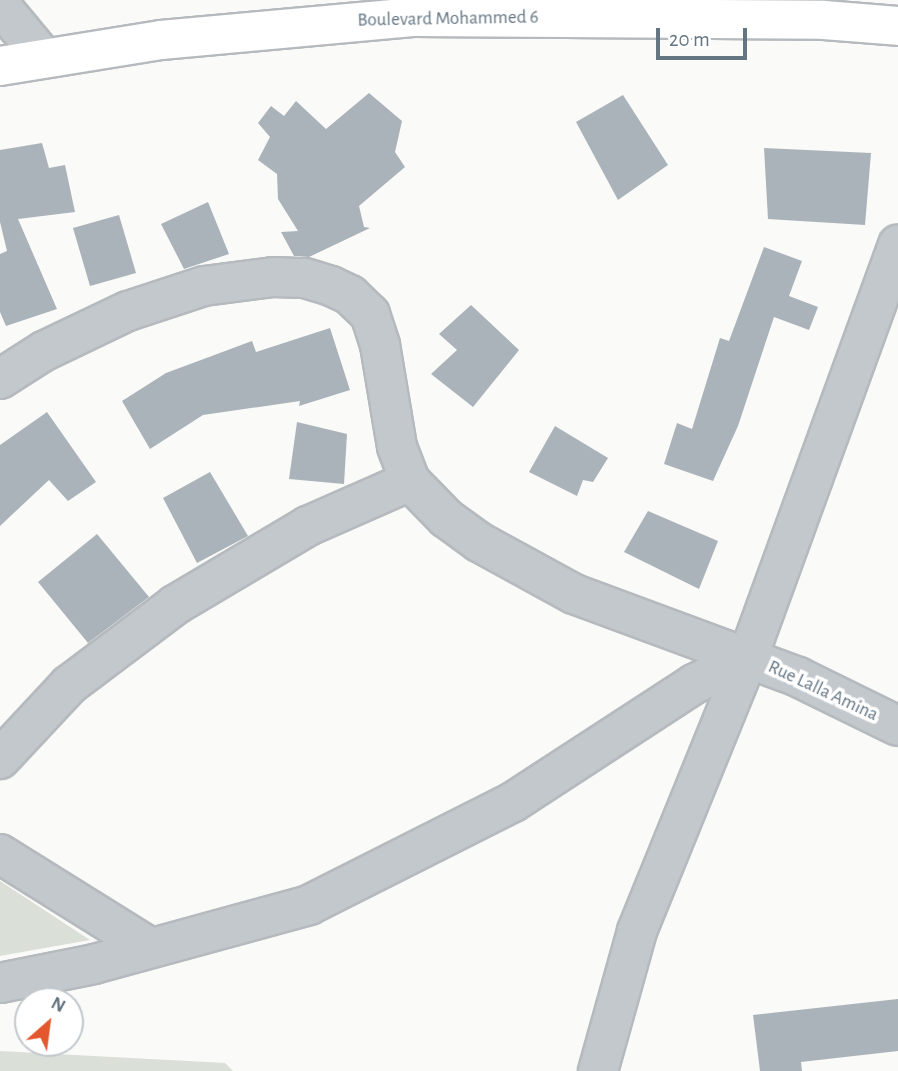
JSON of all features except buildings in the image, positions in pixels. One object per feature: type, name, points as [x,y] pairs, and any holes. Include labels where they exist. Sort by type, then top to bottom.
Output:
[{"type":"main road","name":"Boulevard Mohammed 6","points":[[0,66],[43,57],[415,8],[817,10],[898,26]]},
{"type":"street","points":[[0,5],[43,57]]},
{"type":"street","points":[[598,1071],[637,931],[748,657],[898,244]]},
{"type":"street","points":[[0,379],[44,351],[128,311],[204,286],[305,278],[350,295],[370,314],[397,447],[410,481],[308,526],[175,605],[69,685],[0,759]]},
{"type":"street","name":"Rue Lalla Amina","points":[[410,481],[446,518],[479,542],[562,588],[659,628],[748,657],[898,726]]},
{"type":"street","points":[[0,983],[94,964],[147,946],[309,905],[396,864],[513,802],[694,684],[748,657]]},
{"type":"street","points":[[0,854],[147,946]]},
{"type":"shaded area","points":[[0,881],[90,940],[0,956]]},
{"type":"shaded area","points":[[0,1051],[14,1052],[14,1057],[84,1055],[225,1063],[233,1071],[0,1071]]}]
